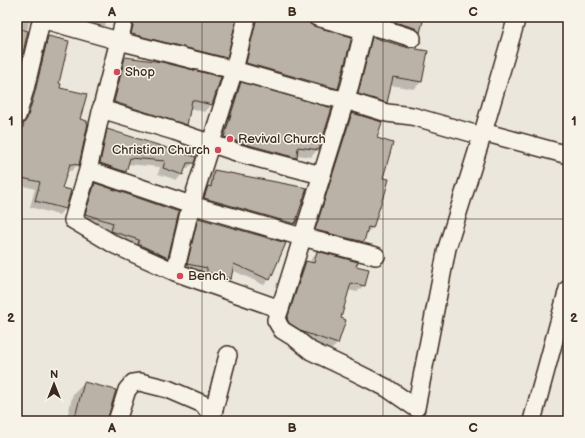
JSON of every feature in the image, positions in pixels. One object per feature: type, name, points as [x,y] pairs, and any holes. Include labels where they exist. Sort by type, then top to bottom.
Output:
[{"type":"street","points":[[125,17],[101,109],[88,170],[73,220],[115,245],[174,272],[280,309]]},
{"type":"street","points":[[174,272],[191,205],[234,70],[247,17]]},
{"type":"street","points":[[317,17],[365,24],[412,38]]},
{"type":"street","points":[[414,415],[447,248],[517,17]]},
{"type":"street","points":[[17,116],[21,89],[41,18],[119,41],[234,70],[387,113],[412,116],[568,155]]},
{"type":"street","points":[[365,24],[345,100],[276,320],[282,330],[310,351],[353,370],[387,388],[414,415]]},
{"type":"street","points":[[101,109],[174,131],[242,154],[321,175]]},
{"type":"street","points":[[88,170],[191,205],[302,237],[376,256]]},
{"type":"street","points":[[532,421],[568,289]]},
{"type":"street","points":[[212,419],[228,355]]},
{"type":"street","points":[[117,421],[127,390],[133,383],[140,382],[168,389],[203,404],[212,419]]},
{"type":"building","points":[[135,17],[237,17],[227,58],[131,34]]},
{"type":"building","points":[[257,17],[307,17],[310,24],[314,26],[352,37],[338,89],[246,63]]},
{"type":"building","points":[[377,17],[424,17],[420,33],[415,28]]},
{"type":"building","points":[[17,28],[28,31],[17,79]]},
{"type":"building","points":[[48,36],[69,41],[59,83],[61,84],[60,88],[87,94],[80,119],[87,121],[88,123],[79,165],[70,164],[62,188],[71,190],[66,209],[35,201],[40,182],[17,177],[17,150],[24,123],[27,119],[35,92]]},
{"type":"building","points":[[372,37],[409,48],[417,46],[416,49],[428,51],[422,82],[393,77],[387,103],[358,94]]},
{"type":"building","points":[[125,57],[162,62],[221,77],[212,105],[192,100],[187,125],[114,102]]},
{"type":"building","points":[[241,82],[332,108],[319,150],[298,147],[297,158],[224,137]]},
{"type":"building","points":[[352,113],[382,122],[377,138],[393,143],[383,178],[389,179],[384,197],[373,228],[368,227],[364,242],[315,230]]},
{"type":"building","points":[[107,129],[196,157],[194,163],[187,163],[183,175],[163,168],[165,161],[130,158],[126,172],[100,163]]},
{"type":"building","points":[[214,170],[307,188],[295,224],[204,198],[208,186],[211,187]]},
{"type":"building","points":[[95,183],[179,212],[168,258],[138,244],[139,240],[111,231],[113,223],[85,214]]},
{"type":"building","points":[[198,218],[286,243],[270,280],[234,264],[231,279],[207,272],[207,268],[187,264]]},
{"type":"building","points":[[317,251],[358,262],[356,266],[369,269],[365,286],[351,283],[341,318],[346,320],[338,344],[303,332],[289,323],[287,319],[306,261],[314,263]]},
{"type":"building","points":[[84,382],[116,390],[107,421],[74,421]]},
{"type":"place","name":"Shop","points":[[117,72]]},
{"type":"place","name":"Revival Church","points":[[230,139]]},
{"type":"place","name":"Christian Church","points":[[218,150]]},
{"type":"place","name":"Bench.","points":[[180,276]]}]
